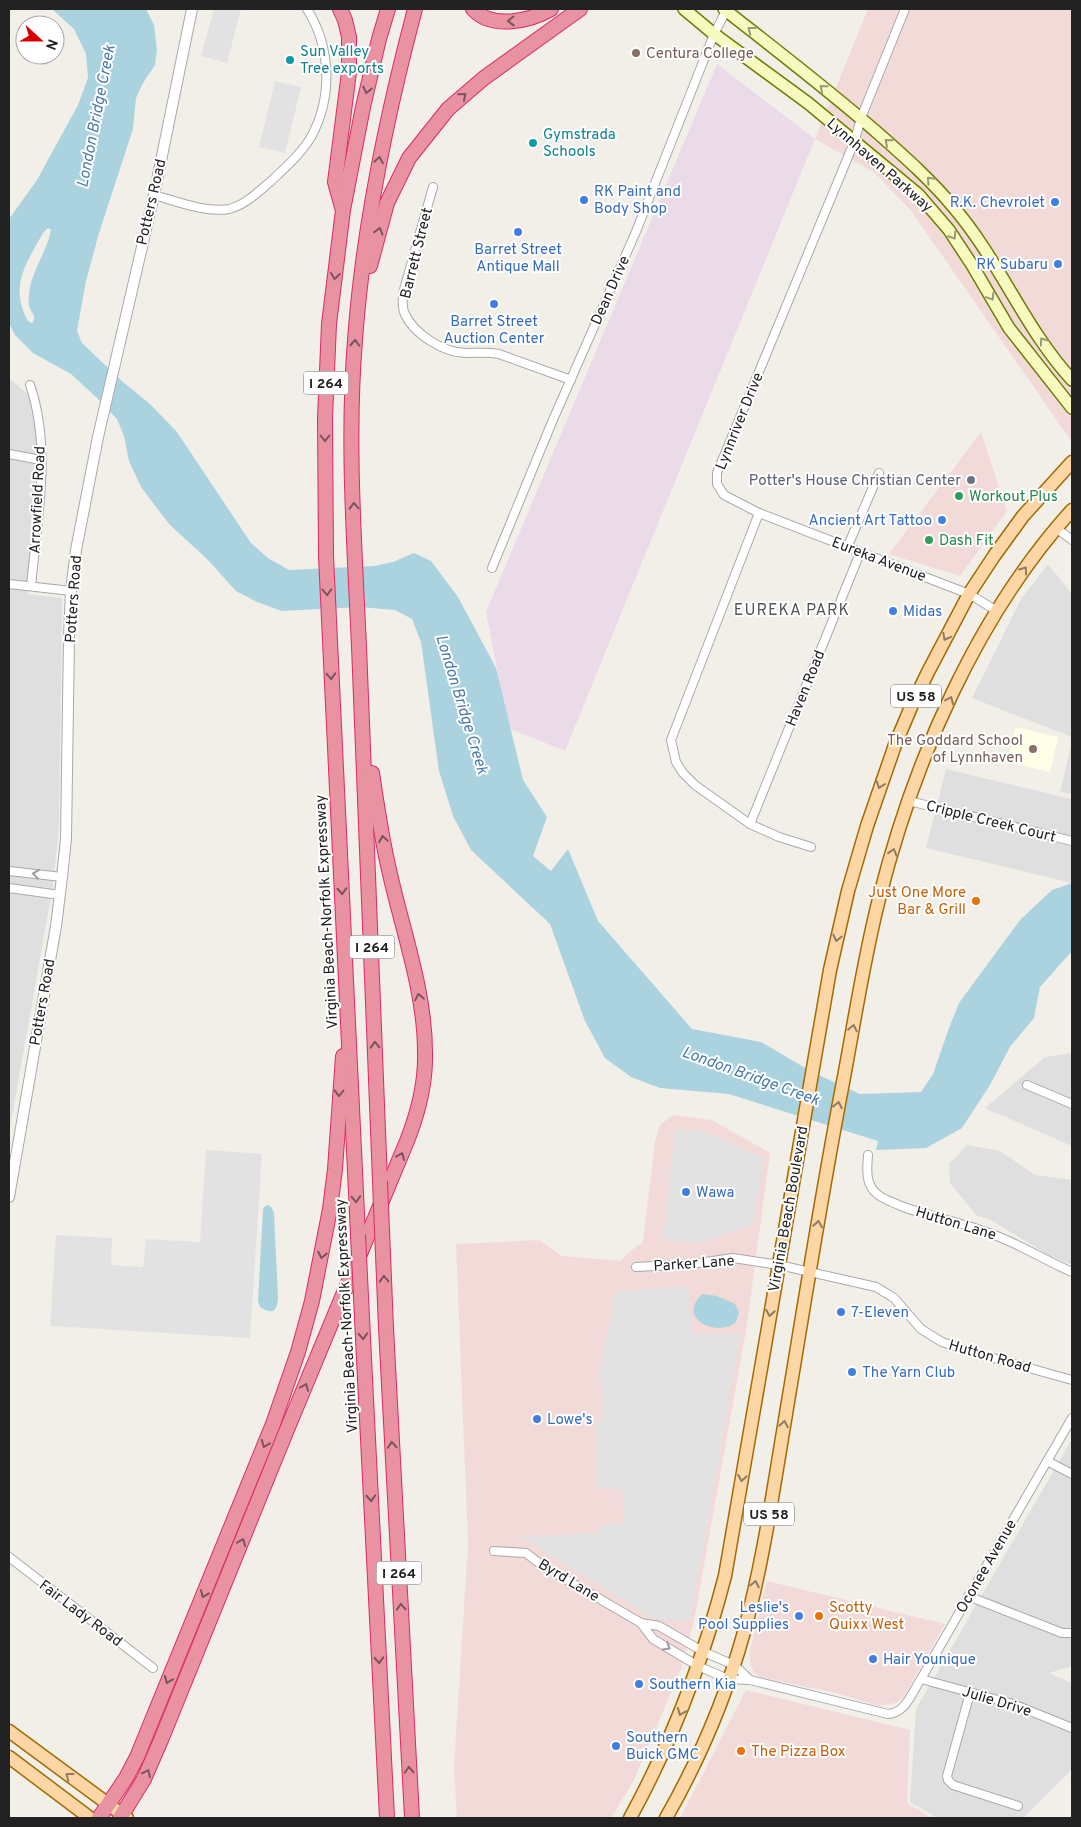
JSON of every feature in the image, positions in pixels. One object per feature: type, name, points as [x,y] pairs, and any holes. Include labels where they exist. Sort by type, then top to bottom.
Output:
[{"type":"highway","points":[[340,9],[349,37],[349,72],[336,182],[343,210]]},
{"type":"highway","name":"Virginia Beach-Norfolk Expressway","points":[[387,1818],[329,628],[326,556],[325,418],[332,296],[343,210],[363,107],[388,9]]},
{"type":"highway","name":"I 264","points":[[412,1818],[386,1328],[352,443],[354,343],[368,228],[379,158],[391,100],[415,9]]},
{"type":"highway","points":[[473,9],[482,16],[506,21],[531,18],[550,9]]},
{"type":"highway","points":[[357,312],[387,203],[409,158],[448,109],[477,84],[580,9]]},
{"type":"highway","points":[[123,1817],[144,1779],[161,1740],[407,1141],[419,1103],[426,1053],[424,1020],[383,842],[362,713]]},
{"type":"highway","points":[[100,1818],[137,1757],[273,1424],[298,1352],[312,1301],[330,1209],[335,1169],[347,1010]]},
{"type":"main road","name":"Lynnhaven Parkway","points":[[684,9],[714,34],[855,140],[932,208],[972,265],[1009,328],[1072,408]]},
{"type":"main road","name":"Lynnhaven Parkway","points":[[725,10],[861,118],[927,177],[956,209],[977,237],[1027,319],[1072,380]]},
{"type":"main road","name":"Virginia Beach Boulevard","points":[[630,1818],[664,1752],[704,1652],[726,1571],[836,940],[874,804],[911,707],[969,594],[1024,516],[1072,462]]},
{"type":"main road","name":"Virginia Beach Boulevard","points":[[666,1818],[698,1756],[734,1665],[747,1620],[761,1554],[866,956],[879,899],[909,802],[949,702],[997,611],[1024,570],[1072,510]]},
{"type":"main road","points":[[9,1731],[123,1817]]},
{"type":"main road","points":[[9,1757],[90,1818]]},
{"type":"street","name":"Potters Road","points":[[9,1197],[11,1173],[60,895],[66,839],[71,591],[76,550],[98,437],[154,195],[192,9]]},
{"type":"street","points":[[154,195],[206,208],[229,209],[249,200],[279,174],[300,152],[311,137],[322,111],[326,92],[326,73],[322,44],[317,28],[307,9]]},
{"type":"street","name":"Lynnriver Drive","points":[[759,513],[724,496],[717,484],[717,472],[855,140],[861,118],[905,9]]},
{"type":"street","name":"Dean Drive","points":[[492,568],[635,234],[725,10]]},
{"type":"street","name":"Barrett Street","points":[[433,187],[402,303],[407,318],[427,339],[445,349],[468,353],[488,352],[499,354],[571,380]]},
{"type":"street","name":"Arrowfield Road","points":[[30,385],[39,416],[41,460],[31,586]]},
{"type":"street","points":[[9,454],[41,460]]},
{"type":"street","points":[[847,548],[879,473]]},
{"type":"street","points":[[759,513],[671,743],[676,762],[683,773],[695,785],[750,824],[779,838],[811,847]]},
{"type":"street","name":"Eureka Avenue","points":[[759,513],[969,594],[997,611]]},
{"type":"street","points":[[1056,528],[1072,540]]},
{"type":"street","name":"Haven Road","points":[[750,824],[860,552]]},
{"type":"street","points":[[9,584],[71,591]]},
{"type":"street","name":"Cripple Creek Court","points":[[909,802],[1072,841]]},
{"type":"street","points":[[9,871],[62,877]]},
{"type":"street","points":[[9,888],[60,895]]},
{"type":"street","points":[[1027,1085],[1072,1104]]},
{"type":"street","name":"Hutton Lane","points":[[868,1155],[868,1181],[876,1194],[916,1212],[986,1231],[1009,1240],[1049,1262],[1072,1272]]},
{"type":"street","name":"Parker Lane","points":[[636,1267],[692,1264],[733,1258],[810,1272]]},
{"type":"street","name":"Hutton Road","points":[[810,1272],[876,1287],[886,1292],[902,1306],[921,1329],[942,1342],[968,1352],[1072,1380]]},
{"type":"street","name":"Oconee Avenue","points":[[897,1712],[904,1706],[1072,1418]]},
{"type":"street","points":[[1047,1461],[1072,1474]]},
{"type":"street","name":"Byrd Lane","points":[[494,1551],[526,1553],[544,1566],[641,1623],[658,1626],[704,1652],[734,1665],[750,1680]]},
{"type":"street","name":"Fair Lady Road","points":[[9,1557],[153,1668]]},
{"type":"street","points":[[968,1596],[1062,1632],[1072,1633]]},
{"type":"street","name":"Byrd Lane","points":[[641,1623],[653,1639],[698,1666],[728,1679],[750,1680],[888,1714],[897,1712]]},
{"type":"street","name":"Julie Drive","points":[[920,1679],[1013,1704],[1072,1728]]},
{"type":"street","points":[[970,1693],[947,1776],[948,1780],[953,1785],[1018,1806]]},
{"type":"shaded area","points":[[214,9],[241,9],[227,63],[201,56]]},
{"type":"shaded area","points":[[868,9],[1072,9],[1072,442],[912,212],[875,173],[815,139]]},
{"type":"shaded area","points":[[717,64],[815,139],[565,751],[508,728],[486,612]]},
{"type":"shaded area","points":[[275,81],[301,87],[285,153],[259,147]]},
{"type":"shaded area","points":[[9,378],[32,398],[37,434],[36,477],[27,594],[62,598],[59,826],[53,885],[9,1134]]},
{"type":"shaded area","points":[[981,432],[1007,511],[960,576],[889,554]]},
{"type":"shaded area","points":[[1048,564],[1072,594],[1072,737],[972,698],[1021,599]]},
{"type":"shaded area","name":"The Goddard School of Lynnhaven","points":[[1016,727],[1058,737],[1050,772],[1007,762]]},
{"type":"shaded area","points":[[1072,741],[1072,794],[1060,792]]},
{"type":"shaded area","points":[[946,769],[1072,799],[1072,883],[926,848]]},
{"type":"shaded area","points":[[1072,1053],[1072,1146],[985,1108],[1045,1057]]},
{"type":"shaded area","points":[[673,1115],[712,1120],[770,1153],[746,1331],[694,1621],[681,1669],[634,1780],[611,1818],[457,1818],[454,1767],[468,1544],[456,1244],[539,1240],[562,1256],[620,1261],[643,1242],[655,1141],[660,1125]]},
{"type":"shaded area","points":[[675,1128],[702,1131],[764,1158],[753,1224],[701,1243],[663,1239]]},
{"type":"shaded area","points":[[967,1145],[1000,1151],[1035,1175],[1072,1180],[1072,1265],[1050,1256],[989,1219],[977,1216],[950,1183],[949,1164]]},
{"type":"shaded area","points":[[206,1150],[262,1154],[250,1338],[50,1326],[56,1235],[112,1238],[111,1265],[143,1267],[146,1239],[200,1242]]},
{"type":"shaded area","points":[[688,1287],[692,1334],[741,1334],[690,1620],[654,1619],[521,1537],[599,1533],[599,1525],[624,1523],[622,1489],[598,1489],[595,1420],[602,1420],[600,1368],[616,1291]]},
{"type":"shaded area","points":[[1072,1439],[1072,1666],[1049,1673],[1072,1683],[1072,1769],[1023,1818],[938,1818],[910,1802],[916,1709]]},
{"type":"shaded area","points":[[767,1581],[945,1624],[903,1698],[896,1703],[879,1706],[836,1693],[760,1677],[754,1673],[749,1654]]},
{"type":"shaded area","points":[[746,1690],[910,1730],[907,1803],[932,1818],[680,1818]]},
{"type":"water","name":"London Bridge Creek","points":[[52,9],[146,9],[154,25],[157,50],[155,65],[136,98],[133,129],[99,233],[86,281],[77,331],[82,343],[123,382],[150,404],[177,432],[251,543],[268,558],[289,570],[374,566],[393,562],[414,553],[431,561],[458,597],[496,668],[523,780],[547,817],[533,856],[551,871],[568,849],[598,921],[692,1029],[761,1042],[812,1072],[860,1094],[921,1092],[933,1074],[959,1003],[1020,920],[1052,890],[1072,883],[1072,951],[1040,987],[1034,1018],[1010,1047],[990,1085],[962,1128],[926,1148],[876,1150],[878,1141],[729,1094],[660,1088],[631,1077],[605,1058],[585,1021],[550,924],[471,850],[453,816],[439,771],[421,642],[412,619],[395,610],[360,607],[282,611],[257,602],[236,591],[207,559],[169,524],[141,487],[129,461],[124,436],[117,419],[71,374],[33,353],[15,335],[9,323],[9,219],[37,180],[78,105],[88,78],[86,54],[74,29],[65,21],[65,15],[59,15]],"holes":[[[48,228],[51,230],[30,286],[29,302],[34,316],[32,323],[28,321],[22,308],[20,286],[26,265],[43,233]]]},
{"type":"water","points":[[268,1205],[274,1213],[278,1298],[273,1311],[260,1307],[258,1301],[263,1209]]},
{"type":"water","points":[[702,1294],[717,1296],[735,1304],[739,1312],[736,1322],[719,1328],[710,1327],[702,1323],[696,1318],[694,1311],[695,1303]]},
{"type":"place","name":"Centura College","points":[[636,53]]},
{"type":"place","name":"Sun Valley Tree exports","points":[[290,60]]},
{"type":"place","name":"Gymstrada Schools","points":[[533,143]]},
{"type":"place","name":"RK Paint and Body Shop","points":[[584,200]]},
{"type":"place","name":"R.K. Chevrolet","points":[[1055,202]]},
{"type":"place","name":"Barret Street Antique Mall","points":[[518,232]]},
{"type":"place","name":"RK Subaru","points":[[1058,264]]},
{"type":"place","name":"Barret Street Auction Center","points":[[494,304]]},
{"type":"place","name":"Potter's House Christian Center","points":[[971,480]]},
{"type":"place","name":"Workout Plus","points":[[959,496]]},
{"type":"place","name":"Ancient Art Tattoo","points":[[942,520]]},
{"type":"place","name":"Dash Fit","points":[[929,540]]},
{"type":"place","name":"Midas","points":[[893,611]]},
{"type":"place","name":"The Goddard School of Lynnhaven","points":[[1033,749]]},
{"type":"place","name":"Just One More Bar & Grill","points":[[976,901]]},
{"type":"place","name":"Wawa","points":[[686,1192]]},
{"type":"place","name":"7-Eleven","points":[[841,1312]]},
{"type":"place","name":"The Yarn Club","points":[[852,1372]]},
{"type":"place","name":"Lowe's","points":[[537,1419]]},
{"type":"place","name":"Leslie's Pool Supplies","points":[[799,1616]]},
{"type":"place","name":"Scotty Quixx West","points":[[819,1616]]},
{"type":"place","name":"Hair Younique","points":[[873,1659]]},
{"type":"place","name":"Southern Kia","points":[[639,1684]]},
{"type":"place","name":"Southern Buick GMC","points":[[616,1746]]},
{"type":"place","name":"The Pizza Box","points":[[741,1751]]},
{"type":"district","name":"EUREKA PARK","points":[[792,609]]}]
